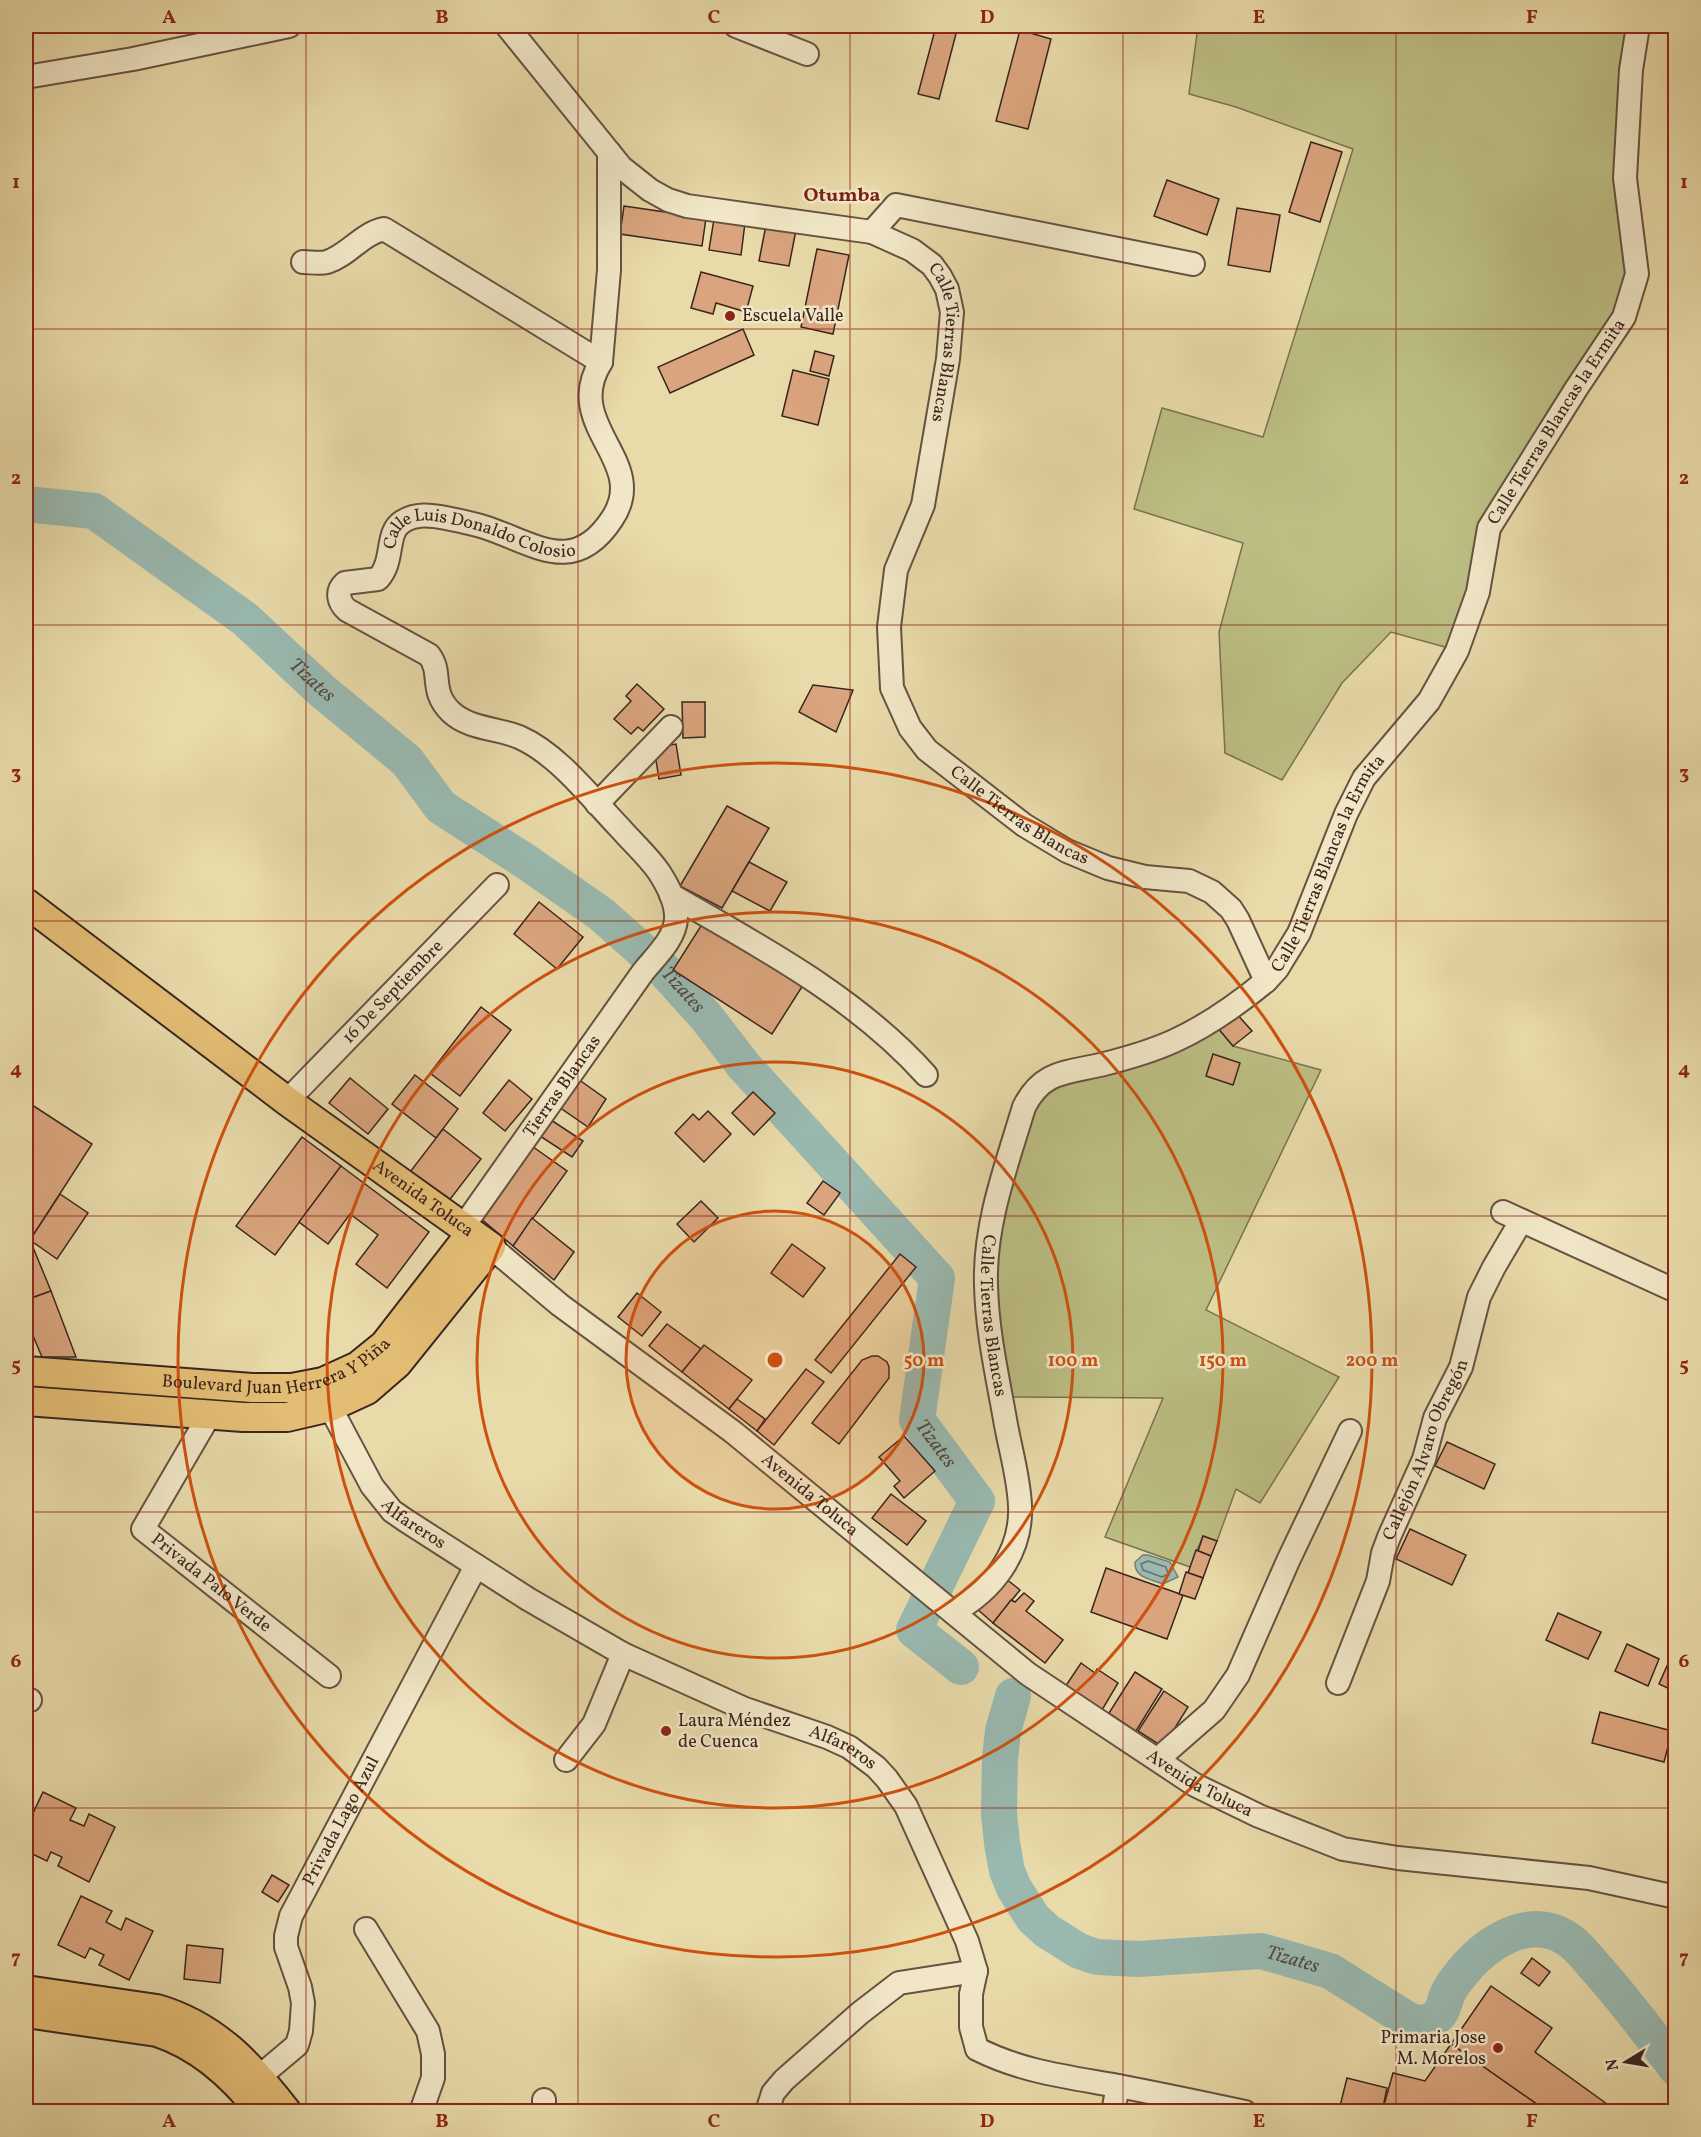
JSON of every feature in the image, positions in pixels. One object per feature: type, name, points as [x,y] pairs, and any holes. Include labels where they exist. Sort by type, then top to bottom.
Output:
[{"type":"main road","name":"Avenida Toluca","points":[[26,903],[287,1101],[475,1236]]},
{"type":"main road","name":"Boulevard Juan Herrera Y Piña","points":[[26,1371],[252,1388],[292,1388],[327,1395],[367,1390],[398,1364],[475,1236]]},
{"type":"main road","name":"Boulevard Juan Herrera Y Piña","points":[[26,1401],[243,1417],[288,1417],[327,1395]]},
{"type":"main road","points":[[26,1990],[136,2006],[178,2015],[214,2035],[259,2076],[287,2112]]},
{"type":"main road","points":[[26,2013],[157,2032],[174,2038],[189,2045],[217,2065],[261,2112]]},
{"type":"street","points":[[26,77],[133,59],[289,26]]},
{"type":"street","name":"Calle Tierras Blancas","points":[[507,26],[621,166],[642,185],[668,200],[687,206],[872,231],[912,250],[932,265],[947,289],[952,312],[948,359],[923,505],[896,570],[889,627],[892,688],[910,728],[927,750],[1024,825],[1067,850],[1118,870],[1189,881],[1212,892],[1231,909],[1238,920],[1266,981],[1214,1019],[1176,1040],[1127,1059],[1060,1073],[1049,1078],[1030,1095],[1024,1107],[997,1196],[990,1237],[986,1283],[994,1359],[1019,1492],[1019,1525],[1016,1541],[1002,1570],[981,1594],[938,1600]]},
{"type":"street","points":[[736,26],[807,54]]},
{"type":"street","name":"Calle Tierras Blancas la Ermita","points":[[1266,981],[1299,933],[1346,814],[1364,778],[1429,701],[1457,651],[1478,592],[1490,528],[1576,389],[1624,317],[1637,274],[1625,178],[1631,70],[1638,26]]},
{"type":"street","name":"Calle Luis Donaldo Colosio","points":[[609,152],[609,270],[601,362],[591,382],[590,404],[592,414],[620,473],[622,490],[619,507],[594,539],[575,550],[555,552],[536,548],[473,524],[427,515],[419,516],[403,521],[397,527],[391,541],[388,565],[378,579],[365,582],[350,581],[342,586],[339,594],[341,603],[347,610],[429,655],[435,668],[439,695],[452,714],[469,723],[519,737],[547,754],[597,804],[658,871],[671,895],[676,921],[670,938],[664,945]]},
{"type":"street","points":[[872,231],[896,204],[1193,264]]},
{"type":"street","points":[[303,262],[326,262],[347,251],[371,232],[384,230],[601,362]]},
{"type":"street","points":[[597,804],[671,727]]},
{"type":"street","name":"16 De Septiembre","points":[[287,1101],[497,885]]},
{"type":"street","points":[[671,895],[765,949],[855,1009],[905,1052],[926,1076]]},
{"type":"street","name":"Tierras Blancas","points":[[475,1236],[643,972],[664,945]]},
{"type":"street","name":"Callejón Alvaro Obregón","points":[[1338,1683],[1378,1581],[1383,1553],[1389,1537],[1424,1459],[1435,1418],[1461,1367],[1479,1297],[1494,1267],[1512,1216],[1676,1291]]},
{"type":"street","name":"Avenida Toluca","points":[[475,1236],[560,1305],[734,1432],[1028,1674],[1195,1785],[1259,1816],[1343,1849],[1398,1858],[1589,1878],[1676,1897]]},
{"type":"street","name":"Alfareros","points":[[327,1395],[372,1486],[381,1499],[405,1520],[476,1566],[623,1654],[745,1709],[827,1737],[849,1747],[876,1767],[897,1792],[913,1821],[967,1941],[976,1971],[971,1994],[970,2027],[977,2049],[1000,2060],[1066,2079],[1118,2086],[1199,2107],[1245,2112]]},
{"type":"street","name":"Privada Palo Verde","points":[[210,1414],[143,1529],[329,1676]]},
{"type":"street","points":[[1158,1759],[1214,1710],[1238,1675],[1288,1561],[1350,1431]]},
{"type":"street","name":"Privada Lago Azul","points":[[259,2076],[297,2045],[301,2031],[303,2010],[300,1987],[286,1947],[291,1916],[476,1566]]},
{"type":"street","points":[[566,1760],[594,1724],[623,1654]]},
{"type":"street","points":[[366,1929],[428,2031],[433,2054],[433,2078],[421,2112]]},
{"type":"street","points":[[767,2112],[773,2093],[784,2080],[860,2013],[899,1983],[976,1971]]},
{"type":"street","points":[[1113,2112],[1118,2086]]},
{"type":"green space","points":[[1198,26],[1632,26],[1631,273],[1619,316],[1484,526],[1452,649],[1391,632],[1342,683],[1282,780],[1225,753],[1219,632],[1243,543],[1134,509],[1162,408],[1263,437],[1353,149],[1236,107],[1189,94]]},
{"type":"green space","points":[[1217,1027],[1233,1046],[1321,1070],[1206,1310],[1339,1377],[1260,1503],[1236,1489],[1217,1541],[1203,1536],[1190,1567],[1105,1537],[1163,1398],[1008,1397],[1002,1368],[994,1261],[1029,1110],[1042,1092]]},
{"type":"water","points":[[1143,1555],[1170,1562],[1178,1577],[1163,1584],[1140,1575],[1135,1562]]},
{"type":"building","points":[[936,26],[958,26],[939,99],[918,94]]},
{"type":"building","points":[[1020,30],[1051,39],[1028,129],[996,121]]},
{"type":"building","points":[[1311,142],[1342,152],[1320,222],[1289,212]]},
{"type":"building","points":[[1167,180],[1219,199],[1207,235],[1154,216]]},
{"type":"building","points":[[624,206],[706,218],[702,246],[620,234]]},
{"type":"building","points":[[1237,208],[1280,215],[1270,272],[1228,265]]},
{"type":"building","points":[[714,219],[745,223],[741,255],[709,250]]},
{"type":"building","points":[[766,225],[796,230],[789,266],[759,261]]},
{"type":"building","points":[[817,249],[849,255],[833,334],[801,327]]},
{"type":"building","points":[[701,272],[753,286],[746,312],[716,303],[713,314],[691,308]]},
{"type":"building","points":[[743,329],[754,355],[670,393],[658,367]]},
{"type":"building","points":[[815,351],[834,356],[829,376],[810,371]]},
{"type":"building","points":[[793,370],[829,379],[818,425],[782,416]]},
{"type":"building","points":[[637,684],[664,709],[643,731],[638,727],[631,734],[614,719],[631,701],[626,696]]},
{"type":"building","points":[[813,685],[853,690],[836,732],[799,712]]},
{"type":"building","points":[[682,702],[705,702],[705,737],[683,738]]},
{"type":"building","points":[[676,744],[681,775],[659,779],[654,748]]},
{"type":"building","points":[[727,806],[769,828],[722,908],[680,886]]},
{"type":"building","points":[[749,862],[787,882],[770,911],[732,891]]},
{"type":"building","points":[[539,902],[583,937],[557,969],[514,934]]},
{"type":"building","points":[[706,918],[805,982],[772,1034],[673,970]]},
{"type":"building","points":[[481,1007],[511,1030],[460,1096],[430,1073]]},
{"type":"building","points":[[1235,1012],[1252,1031],[1233,1046],[1217,1027]]},
{"type":"building","points":[[1213,1054],[1240,1063],[1233,1085],[1206,1076]]},
{"type":"building","points":[[415,1075],[458,1109],[436,1138],[392,1104]]},
{"type":"building","points":[[350,1078],[388,1109],[368,1134],[329,1103]]},
{"type":"building","points":[[578,1079],[606,1099],[588,1127],[559,1107]]},
{"type":"building","points":[[509,1080],[532,1099],[505,1131],[483,1113]]},
{"type":"building","points":[[753,1092],[775,1113],[754,1135],[732,1113]]},
{"type":"building","points":[[26,1101],[92,1144],[30,1240],[51,1291],[26,1300]]},
{"type":"building","points":[[708,1111],[731,1134],[704,1162],[675,1133],[693,1114],[699,1120]]},
{"type":"building","points":[[551,1120],[583,1141],[572,1157],[540,1136]]},
{"type":"building","points":[[443,1129],[481,1159],[448,1202],[410,1172]]},
{"type":"building","points":[[302,1137],[341,1166],[275,1255],[236,1226]]},
{"type":"building","points":[[529,1144],[567,1171],[513,1246],[479,1217]]},
{"type":"building","points":[[341,1166],[429,1232],[387,1288],[356,1264],[378,1235],[350,1214],[328,1244],[299,1222]]},
{"type":"building","points":[[823,1181],[840,1193],[824,1215],[807,1203]]},
{"type":"building","points":[[60,1194],[88,1213],[57,1259],[30,1240]]},
{"type":"building","points":[[701,1201],[718,1218],[694,1242],[677,1224]]},
{"type":"building","points":[[532,1218],[574,1252],[554,1280],[513,1246]]},
{"type":"building","points":[[792,1244],[825,1268],[803,1297],[771,1273]]},
{"type":"building","points":[[900,1254],[916,1267],[831,1373],[815,1360]]},
{"type":"building","points":[[51,1291],[76,1357],[42,1357],[26,1319],[26,1300]]},
{"type":"building","points":[[637,1293],[661,1312],[642,1336],[618,1317]]},
{"type":"building","points":[[667,1324],[701,1349],[682,1372],[649,1346]]},
{"type":"building","points":[[704,1345],[752,1380],[729,1409],[682,1372]]},
{"type":"building","points":[[878,1356],[887,1362],[889,1378],[839,1444],[812,1423],[862,1360]]},
{"type":"building","points":[[806,1369],[824,1382],[774,1445],[757,1431]]},
{"type":"building","points":[[737,1399],[765,1419],[757,1431],[729,1409]]},
{"type":"building","points":[[904,1436],[935,1471],[904,1498],[894,1486],[900,1481],[879,1457]]},
{"type":"building","points":[[1447,1442],[1495,1464],[1484,1489],[1435,1466]]},
{"type":"building","points":[[891,1494],[926,1521],[907,1545],[872,1518]]},
{"type":"building","points":[[1410,1529],[1466,1555],[1452,1585],[1396,1559]]},
{"type":"building","points":[[1203,1536],[1217,1541],[1211,1556],[1198,1551]]},
{"type":"building","points":[[1196,1550],[1211,1556],[1203,1578],[1188,1573]]},
{"type":"building","points":[[1106,1568],[1183,1595],[1167,1639],[1091,1612]]},
{"type":"building","points":[[1186,1572],[1203,1578],[1195,1599],[1179,1594]]},
{"type":"building","points":[[1005,1578],[1020,1590],[993,1623],[976,1608]]},
{"type":"building","points":[[1024,1593],[1034,1601],[1026,1611],[1063,1640],[1045,1663],[993,1623],[1011,1600],[1015,1602]]},
{"type":"building","points":[[1558,1613],[1601,1632],[1588,1659],[1546,1640]]},
{"type":"building","points":[[1627,1644],[1659,1659],[1648,1686],[1615,1671]]},
{"type":"building","points":[[1671,1657],[1676,1659],[1676,1692],[1659,1684]]},
{"type":"building","points":[[1081,1663],[1095,1673],[1097,1669],[1118,1683],[1102,1710],[1065,1687]]},
{"type":"building","points":[[1135,1672],[1162,1689],[1136,1731],[1109,1713]]},
{"type":"building","points":[[1164,1691],[1188,1707],[1163,1747],[1138,1731]]},
{"type":"building","points":[[1600,1712],[1672,1731],[1664,1762],[1592,1743]]},
{"type":"building","points":[[43,1792],[76,1808],[70,1820],[84,1826],[89,1814],[115,1827],[89,1882],[58,1866],[62,1857],[51,1852],[47,1861],[26,1851],[26,1828]]},
{"type":"building","points":[[272,1875],[289,1885],[278,1902],[262,1892]]},
{"type":"building","points":[[81,1896],[112,1911],[106,1922],[121,1930],[126,1918],[153,1931],[129,1980],[99,1965],[104,1955],[90,1948],[85,1958],[58,1945]]},
{"type":"building","points":[[187,1945],[223,1949],[220,1983],[184,1979]]},
{"type":"building","points":[[1532,1958],[1550,1972],[1539,1986],[1521,1973]]},
{"type":"building","name":"Primaria Jose M. Morelos","points":[[1491,1986],[1552,2028],[1535,2052],[1618,2112],[1548,2112],[1451,2044]]},
{"type":"building","points":[[1451,2044],[1548,2112],[1382,2112],[1393,2073],[1425,2081]]},
{"type":"building","points":[[1347,2078],[1387,2088],[1382,2112],[1339,2110]]},
{"type":"waterway","name":"Tizates","points":[[26,504],[94,511],[245,619],[321,690],[407,761],[441,807],[525,861],[601,914],[663,969],[707,1018],[744,1066],[937,1278],[917,1420],[977,1501],[914,1630],[961,1667]]},
{"type":"waterway","name":"Tizates","points":[[1013,1696],[1003,1731],[1000,1758],[999,1814],[1007,1871],[1014,1888],[1033,1918],[1047,1931],[1079,1951],[1097,1957],[1138,1959],[1261,1951],[1330,1971],[1405,2018],[1420,2023],[1428,2022],[1440,2014],[1454,1983],[1480,1954],[1510,1935],[1526,1930],[1542,1929],[1558,1934],[1580,1950],[1627,2004],[1676,2068]]},
{"type":"place","name":"Escuela Valle","points":[[730,316]]},
{"type":"place","name":"Laura Méndez de Cuenca","points":[[666,1731]]},
{"type":"place","name":"Primaria Jose M. Morelos","points":[[1498,2048]]},
{"type":"district","name":"Otumba","points":[[842,196]]}]
